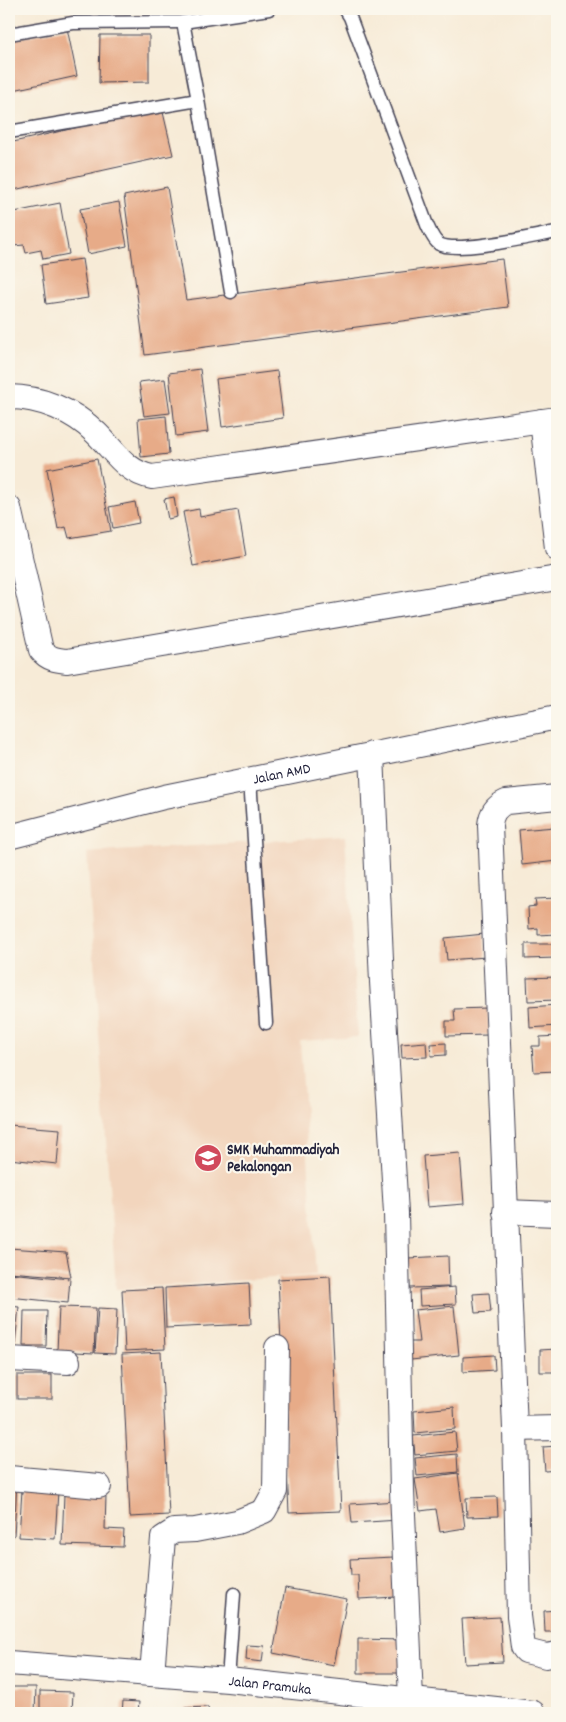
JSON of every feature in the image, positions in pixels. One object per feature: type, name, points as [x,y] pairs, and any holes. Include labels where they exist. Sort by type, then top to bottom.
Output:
[{"type":"street","points":[[9,397],[24,397],[50,404],[79,420],[95,431],[131,470],[144,476],[152,477],[549,420],[557,548]]},
{"type":"street","points":[[9,508],[41,650],[46,656],[59,660],[77,659],[557,578]]},
{"type":"street","name":"Jalan AMD","points":[[9,837],[164,797],[557,717]]},
{"type":"street","points":[[372,754],[382,982],[396,1213],[402,1491],[411,1699]]},
{"type":"street","points":[[557,797],[506,802],[501,804],[491,814],[505,1212],[515,1429],[518,1616],[523,1646],[529,1653],[546,1656],[557,1654]]},
{"type":"street","points":[[505,1212],[557,1214]]},
{"type":"street","points":[[152,1674],[163,1538],[174,1531],[195,1530],[237,1522],[264,1511],[275,1491],[277,1348]]},
{"type":"street","points":[[9,1359],[68,1362]]},
{"type":"street","points":[[515,1429],[557,1428]]},
{"type":"street","points":[[9,1478],[99,1486]]},
{"type":"street","name":"Jalan Pramuka","points":[[9,1663],[228,1680],[533,1713]]},
{"type":"lane","points":[[9,34],[74,23],[183,22],[269,9]]},
{"type":"lane","points":[[345,9],[427,225],[435,241],[441,245],[462,248],[557,232]]},
{"type":"lane","points":[[183,22],[231,292]]},
{"type":"lane","points":[[9,132],[198,100]]},
{"type":"lane","points":[[250,780],[266,1023]]},
{"type":"lane","points":[[228,1680],[234,1594]]},
{"type":"shaded area","name":"SMK Muhammadiyah Pekalongan","points":[[345,836],[358,1037],[300,1041],[316,1275],[116,1289],[87,853]]},
{"type":"building","points":[[67,28],[77,76],[9,91],[9,40]]},
{"type":"building","points":[[100,35],[149,35],[149,82],[99,83]]},
{"type":"building","points":[[162,108],[173,155],[9,191],[9,143]]},
{"type":"building","points":[[167,187],[186,300],[502,259],[508,307],[145,355],[124,196]]},
{"type":"building","points":[[119,202],[127,246],[88,254],[80,209]]},
{"type":"building","points":[[60,203],[69,254],[43,259],[41,250],[26,253],[24,245],[13,246],[9,213]]},
{"type":"building","points":[[82,259],[88,298],[46,304],[41,265]]},
{"type":"building","points":[[200,369],[208,432],[176,436],[169,373]]},
{"type":"building","points":[[277,371],[283,418],[222,427],[216,379]]},
{"type":"building","points":[[165,379],[170,413],[144,416],[139,382]]},
{"type":"building","points":[[166,416],[169,454],[141,457],[138,419]]},
{"type":"building","points":[[97,459],[111,531],[69,538],[66,527],[58,529],[47,469]]},
{"type":"building","points":[[174,497],[177,517],[168,519],[164,499]]},
{"type":"building","points":[[135,502],[139,523],[113,528],[109,507]]},
{"type":"building","points":[[199,509],[200,517],[238,510],[246,556],[193,566],[183,512]]},
{"type":"building","points":[[555,827],[557,861],[522,865],[519,830]]},
{"type":"building","points":[[557,898],[557,934],[538,935],[538,928],[529,929],[528,907],[536,906],[535,899]]},
{"type":"building","points":[[484,934],[486,957],[447,960],[445,938]]},
{"type":"building","points":[[525,944],[556,944],[556,958],[525,959]]},
{"type":"building","points":[[557,977],[557,1000],[528,1001],[527,978]]},
{"type":"building","points":[[557,1005],[557,1026],[530,1028],[529,1007]]},
{"type":"building","points":[[488,1008],[489,1035],[446,1036],[446,1021],[455,1021],[454,1009]]},
{"type":"building","points":[[557,1036],[557,1071],[534,1072],[532,1046],[540,1046],[540,1037]]},
{"type":"building","points":[[426,1042],[427,1057],[402,1058],[401,1044]]},
{"type":"building","points":[[446,1043],[446,1055],[431,1056],[430,1044]]},
{"type":"building","points":[[9,1125],[60,1129],[57,1164],[9,1159]]},
{"type":"building","points":[[460,1153],[464,1204],[427,1207],[423,1156]]},
{"type":"building","points":[[9,1248],[66,1252],[71,1277],[9,1272]]},
{"type":"building","points":[[448,1256],[449,1287],[410,1288],[408,1258]]},
{"type":"building","points":[[9,1273],[70,1279],[68,1303],[9,1297]]},
{"type":"building","points":[[330,1276],[341,1511],[289,1513],[278,1279]]},
{"type":"building","points":[[249,1283],[251,1324],[166,1328],[165,1288]]},
{"type":"building","points":[[455,1287],[456,1304],[420,1306],[419,1290]]},
{"type":"building","points":[[162,1288],[165,1349],[125,1351],[122,1290]]},
{"type":"building","points":[[489,1293],[491,1312],[475,1313],[473,1294]]},
{"type":"building","points":[[9,1306],[19,1307],[15,1344],[9,1344]]},
{"type":"building","points":[[454,1306],[459,1355],[411,1360],[409,1342],[419,1342],[415,1310]]},
{"type":"building","points":[[59,1307],[96,1308],[94,1353],[57,1351]]},
{"type":"building","points":[[98,1308],[117,1309],[115,1354],[95,1353]]},
{"type":"building","points":[[24,1311],[47,1311],[46,1346],[23,1346]]},
{"type":"building","points":[[557,1349],[557,1372],[540,1372],[540,1350]]},
{"type":"building","points":[[161,1352],[169,1515],[130,1517],[122,1354]]},
{"type":"building","points":[[494,1355],[495,1370],[463,1372],[463,1357]]},
{"type":"building","points":[[9,1371],[13,1372],[11,1397],[9,1397]]},
{"type":"building","points":[[17,1375],[52,1375],[52,1399],[17,1399]]},
{"type":"building","points":[[454,1407],[455,1429],[415,1433],[414,1411]]},
{"type":"building","points":[[455,1432],[457,1451],[415,1455],[413,1436]]},
{"type":"building","points":[[557,1446],[557,1470],[545,1471],[543,1447]]},
{"type":"building","points":[[457,1454],[458,1472],[417,1476],[415,1458]]},
{"type":"building","points":[[458,1473],[465,1528],[440,1532],[436,1509],[420,1511],[415,1479]]},
{"type":"building","points":[[9,1482],[17,1483],[14,1536],[9,1536]]},
{"type":"building","points":[[22,1490],[58,1491],[55,1539],[19,1537]]},
{"type":"building","points":[[64,1494],[106,1495],[105,1529],[124,1530],[123,1547],[62,1545]]},
{"type":"building","points":[[497,1497],[498,1516],[467,1517],[466,1498]]},
{"type":"building","points":[[397,1501],[399,1520],[352,1523],[350,1504]]},
{"type":"building","points":[[394,1557],[396,1597],[359,1599],[358,1575],[351,1575],[350,1559]]},
{"type":"building","points":[[285,1588],[347,1599],[334,1665],[273,1653]]},
{"type":"building","points":[[557,1610],[557,1632],[545,1632],[544,1611]]},
{"type":"building","points":[[500,1617],[503,1662],[465,1664],[462,1619]]},
{"type":"building","points":[[358,1639],[402,1640],[402,1673],[358,1673]]},
{"type":"building","points":[[247,1645],[264,1646],[262,1662],[246,1660]]},
{"type":"building","points":[[9,1687],[36,1687],[35,1713],[9,1713]]},
{"type":"building","points":[[40,1691],[73,1692],[72,1713],[40,1713]]},
{"type":"building","points":[[123,1701],[139,1702],[138,1713],[122,1713]]},
{"type":"building","points":[[208,1707],[209,1713],[185,1713],[185,1708]]},
{"type":"place","name":"SMK Muhammadiyah Pekalongan","points":[[208,1158]]}]
